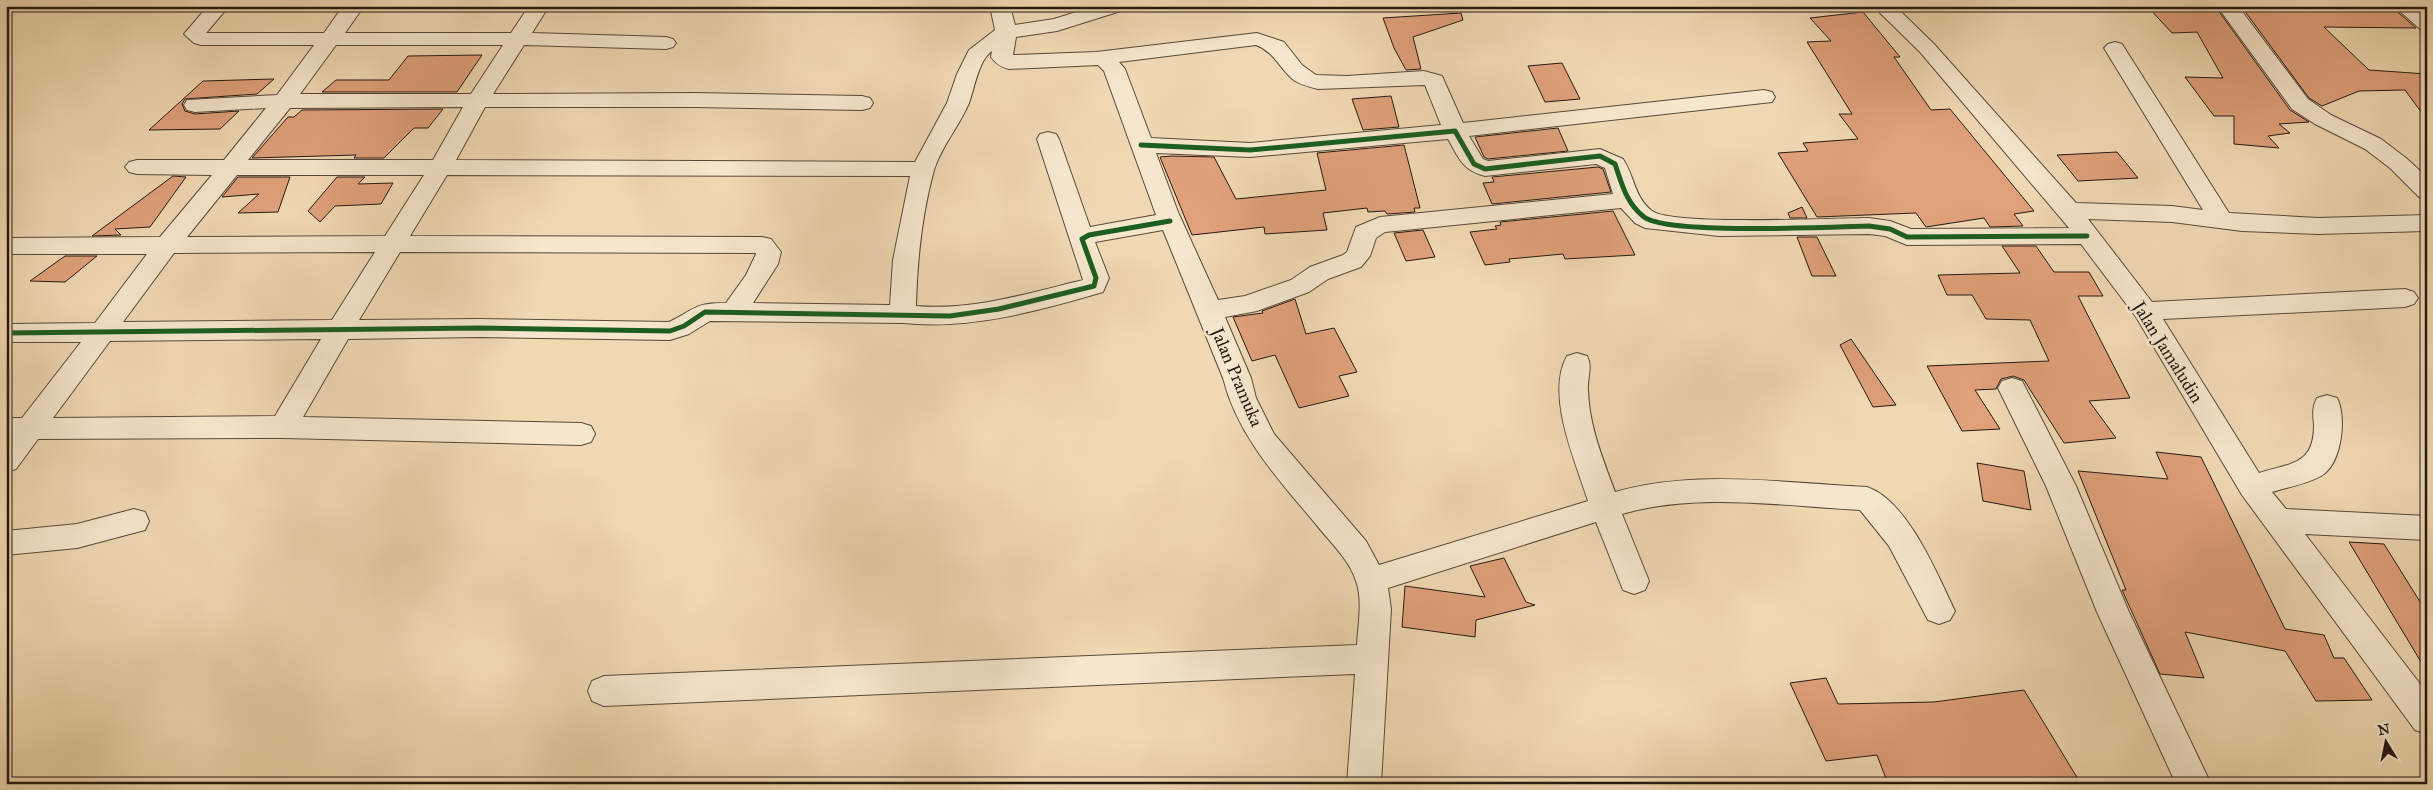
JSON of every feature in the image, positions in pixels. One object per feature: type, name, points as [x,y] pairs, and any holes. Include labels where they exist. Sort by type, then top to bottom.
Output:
[{"type":"street","points":[[218,6],[194,34],[201,39],[518,39],[666,43]]},
{"type":"street","points":[[6,461],[18,428],[100,333],[284,101],[354,6]]},
{"type":"street","points":[[284,426],[340,329],[395,244],[477,102],[539,6]]},
{"type":"street","points":[[1000,6],[1004,45],[1010,64],[1096,58],[1257,39],[1269,41],[1282,50],[1295,72],[1311,81],[1343,83],[1424,77],[1434,81],[1455,131],[1474,164],[1485,169],[1600,156],[1615,164],[1627,200],[1644,217],[1654,222],[1719,228],[1869,226],[1890,229],[1907,237],[2087,236]]},
{"type":"street","points":[[903,314],[905,260],[922,169],[958,103],[975,57],[987,43],[1004,45],[1117,6]]},
{"type":"street","name":"Jalan Jamaludin","points":[[1883,6],[1927,48],[2069,211],[2145,311],[2252,487],[2427,719]]},
{"type":"street","points":[[2227,6],[2300,104],[2311,114],[2363,138],[2386,152],[2427,192]]},
{"type":"street","points":[[2404,6],[2427,25]]},
{"type":"street","points":[[2114,48],[2222,222]]},
{"type":"street","name":"Jalan Pramuka","points":[[1096,58],[1105,60],[1114,69],[1170,222],[1188,258],[1237,378],[1242,398],[1264,441],[1355,550],[1372,580],[1375,609],[1364,784]]},
{"type":"street","points":[[1141,145],[1250,150],[1455,131],[1764,97]]},
{"type":"street","points":[[195,105],[284,101],[694,100],[862,103]]},
{"type":"street","points":[[6,333],[479,328],[670,330],[682,329],[692,318],[705,312],[903,314],[926,318],[954,317],[1094,286],[1096,278],[1048,139]]},
{"type":"street","points":[[137,167],[441,166],[922,169]]},
{"type":"street","points":[[1209,310],[1248,305],[1300,286],[1319,273],[1352,261],[1358,256],[1365,232],[1380,225],[1627,200]]},
{"type":"street","points":[[2069,211],[2172,214],[2222,222],[2318,226],[2427,223]]},
{"type":"street","points":[[1082,239],[1089,235],[1170,222]]},
{"type":"street","points":[[6,246],[395,244],[762,246],[769,252],[765,264],[733,312]]},
{"type":"street","points":[[2145,311],[2405,298]]},
{"type":"street","points":[[1577,363],[1574,389],[1578,426],[1605,507],[1634,581]]},
{"type":"street","points":[[2012,388],[2061,486],[2113,612],[2194,784]]},
{"type":"street","points":[[2252,487],[2312,468],[2320,458],[2328,442],[2327,405]]},
{"type":"street","points":[[18,428],[284,426],[581,434]]},
{"type":"street","points":[[1372,580],[1640,497],[1696,490],[1867,499],[1882,512],[1911,553],[1939,611]]},
{"type":"street","points":[[2278,520],[2427,528]]},
{"type":"street","points":[[6,543],[76,536],[134,521]]},
{"type":"street","points":[[604,691],[1372,659]]},
{"type":"building","points":[[2147,6],[2215,6],[2290,110],[2309,122],[2279,124],[2290,133],[2268,136],[2279,148],[2234,144],[2234,116],[2214,116],[2185,77],[2223,78],[2197,32],[2172,33]]},
{"type":"building","points":[[2241,6],[2392,7],[2416,28],[2324,27],[2369,70],[2427,74],[2427,120],[2405,90],[2359,91],[2322,106],[2309,98]]},
{"type":"building","points":[[1863,12],[1900,57],[1894,57],[1931,110],[1950,109],[2034,211],[2014,214],[2023,226],[1990,227],[1984,218],[1926,227],[1916,213],[1817,217],[1778,153],[1808,151],[1803,143],[1858,139],[1839,114],[1852,114],[1807,42],[1831,41],[1810,18]]},
{"type":"building","points":[[1461,13],[1463,20],[1413,37],[1421,69],[1406,70],[1394,48],[1383,18]]},
{"type":"building","points":[[482,55],[457,92],[322,92],[336,80],[389,80],[408,56]]},
{"type":"building","points":[[1562,63],[1580,99],[1545,102],[1528,66]]},
{"type":"building","points":[[274,79],[257,94],[185,99],[182,104],[185,111],[195,114],[239,111],[220,129],[149,130],[203,81]]},
{"type":"building","points":[[1391,96],[1399,127],[1363,130],[1352,99]]},
{"type":"building","points":[[443,109],[428,128],[414,128],[384,158],[354,158],[356,155],[252,158],[288,117],[294,117],[302,110]]},
{"type":"building","points":[[1558,128],[1568,151],[1488,159],[1484,157],[1475,137]]},
{"type":"building","points":[[1404,145],[1420,208],[1414,208],[1415,212],[1387,214],[1385,211],[1368,212],[1367,208],[1323,213],[1327,230],[1265,234],[1264,227],[1192,235],[1160,157],[1214,157],[1236,199],[1326,190],[1317,153]]},
{"type":"building","points":[[2117,152],[2138,178],[2078,181],[2057,155]]},
{"type":"building","points":[[1598,167],[1603,169],[1611,192],[1492,204],[1483,183],[1494,182],[1492,177]]},
{"type":"building","points":[[173,176],[186,177],[150,227],[115,229],[121,235],[92,236]]},
{"type":"building","points":[[238,177],[290,177],[278,212],[238,213],[259,194],[222,197]]},
{"type":"building","points":[[337,177],[365,177],[358,184],[393,183],[381,204],[335,206],[320,222],[308,211]]},
{"type":"building","points":[[1802,207],[1807,218],[1790,218],[1788,213]]},
{"type":"building","points":[[1613,211],[1635,255],[1565,259],[1563,254],[1509,259],[1510,262],[1485,265],[1470,232],[1497,229],[1495,226],[1501,225],[1500,222]]},
{"type":"building","points":[[1423,230],[1435,257],[1406,261],[1394,233]]},
{"type":"building","points":[[1797,237],[1817,237],[1836,276],[1812,276]]},
{"type":"building","points":[[2002,246],[2036,246],[2054,272],[2089,272],[2103,296],[2078,296],[2130,398],[2089,401],[2116,438],[2064,443],[2024,380],[2013,376],[2001,379],[1996,389],[1975,390],[2000,429],[1962,431],[1927,366],[2049,361],[2030,320],[1986,319],[1972,295],[1947,295],[1938,275],[2020,273]]},
{"type":"building","points":[[65,256],[97,256],[65,282],[30,281]]},
{"type":"building","points":[[1295,299],[1306,334],[1334,328],[1357,372],[1339,376],[1349,396],[1299,408],[1275,355],[1252,361],[1233,317],[1263,313],[1262,311]]},
{"type":"building","points":[[1851,339],[1896,405],[1873,407],[1840,345]]},
{"type":"building","points":[[2156,452],[2201,457],[2285,629],[2324,635],[2334,658],[2344,658],[2372,700],[2316,701],[2285,651],[2185,632],[2204,678],[2160,674],[2122,590],[2126,590],[2078,471],[2168,479]]},
{"type":"building","points":[[1977,463],[2024,471],[2031,510],[1983,501]]},
{"type":"building","points":[[2349,542],[2384,544],[2427,613],[2427,672]]},
{"type":"building","points":[[1504,558],[1526,602],[1535,605],[1476,620],[1475,637],[1402,627],[1405,586],[1485,597],[1470,566]]},
{"type":"building","points":[[1826,678],[1838,704],[1934,702],[2024,690],[2081,784],[1888,784],[1877,755],[1826,761],[1790,683]]},
{"type":"cycle path","points":[[1141,145],[1250,150],[1455,131],[1474,164],[1485,169],[1600,156],[1615,164],[1627,200],[1644,217],[1654,222],[1719,228],[1869,226],[1890,229],[1907,237],[2087,236]]},
{"type":"cycle path","points":[[6,333],[479,328],[670,331],[684,326],[705,312],[950,316],[999,309],[1094,286],[1096,278],[1082,239],[1089,235],[1170,221]]}]
